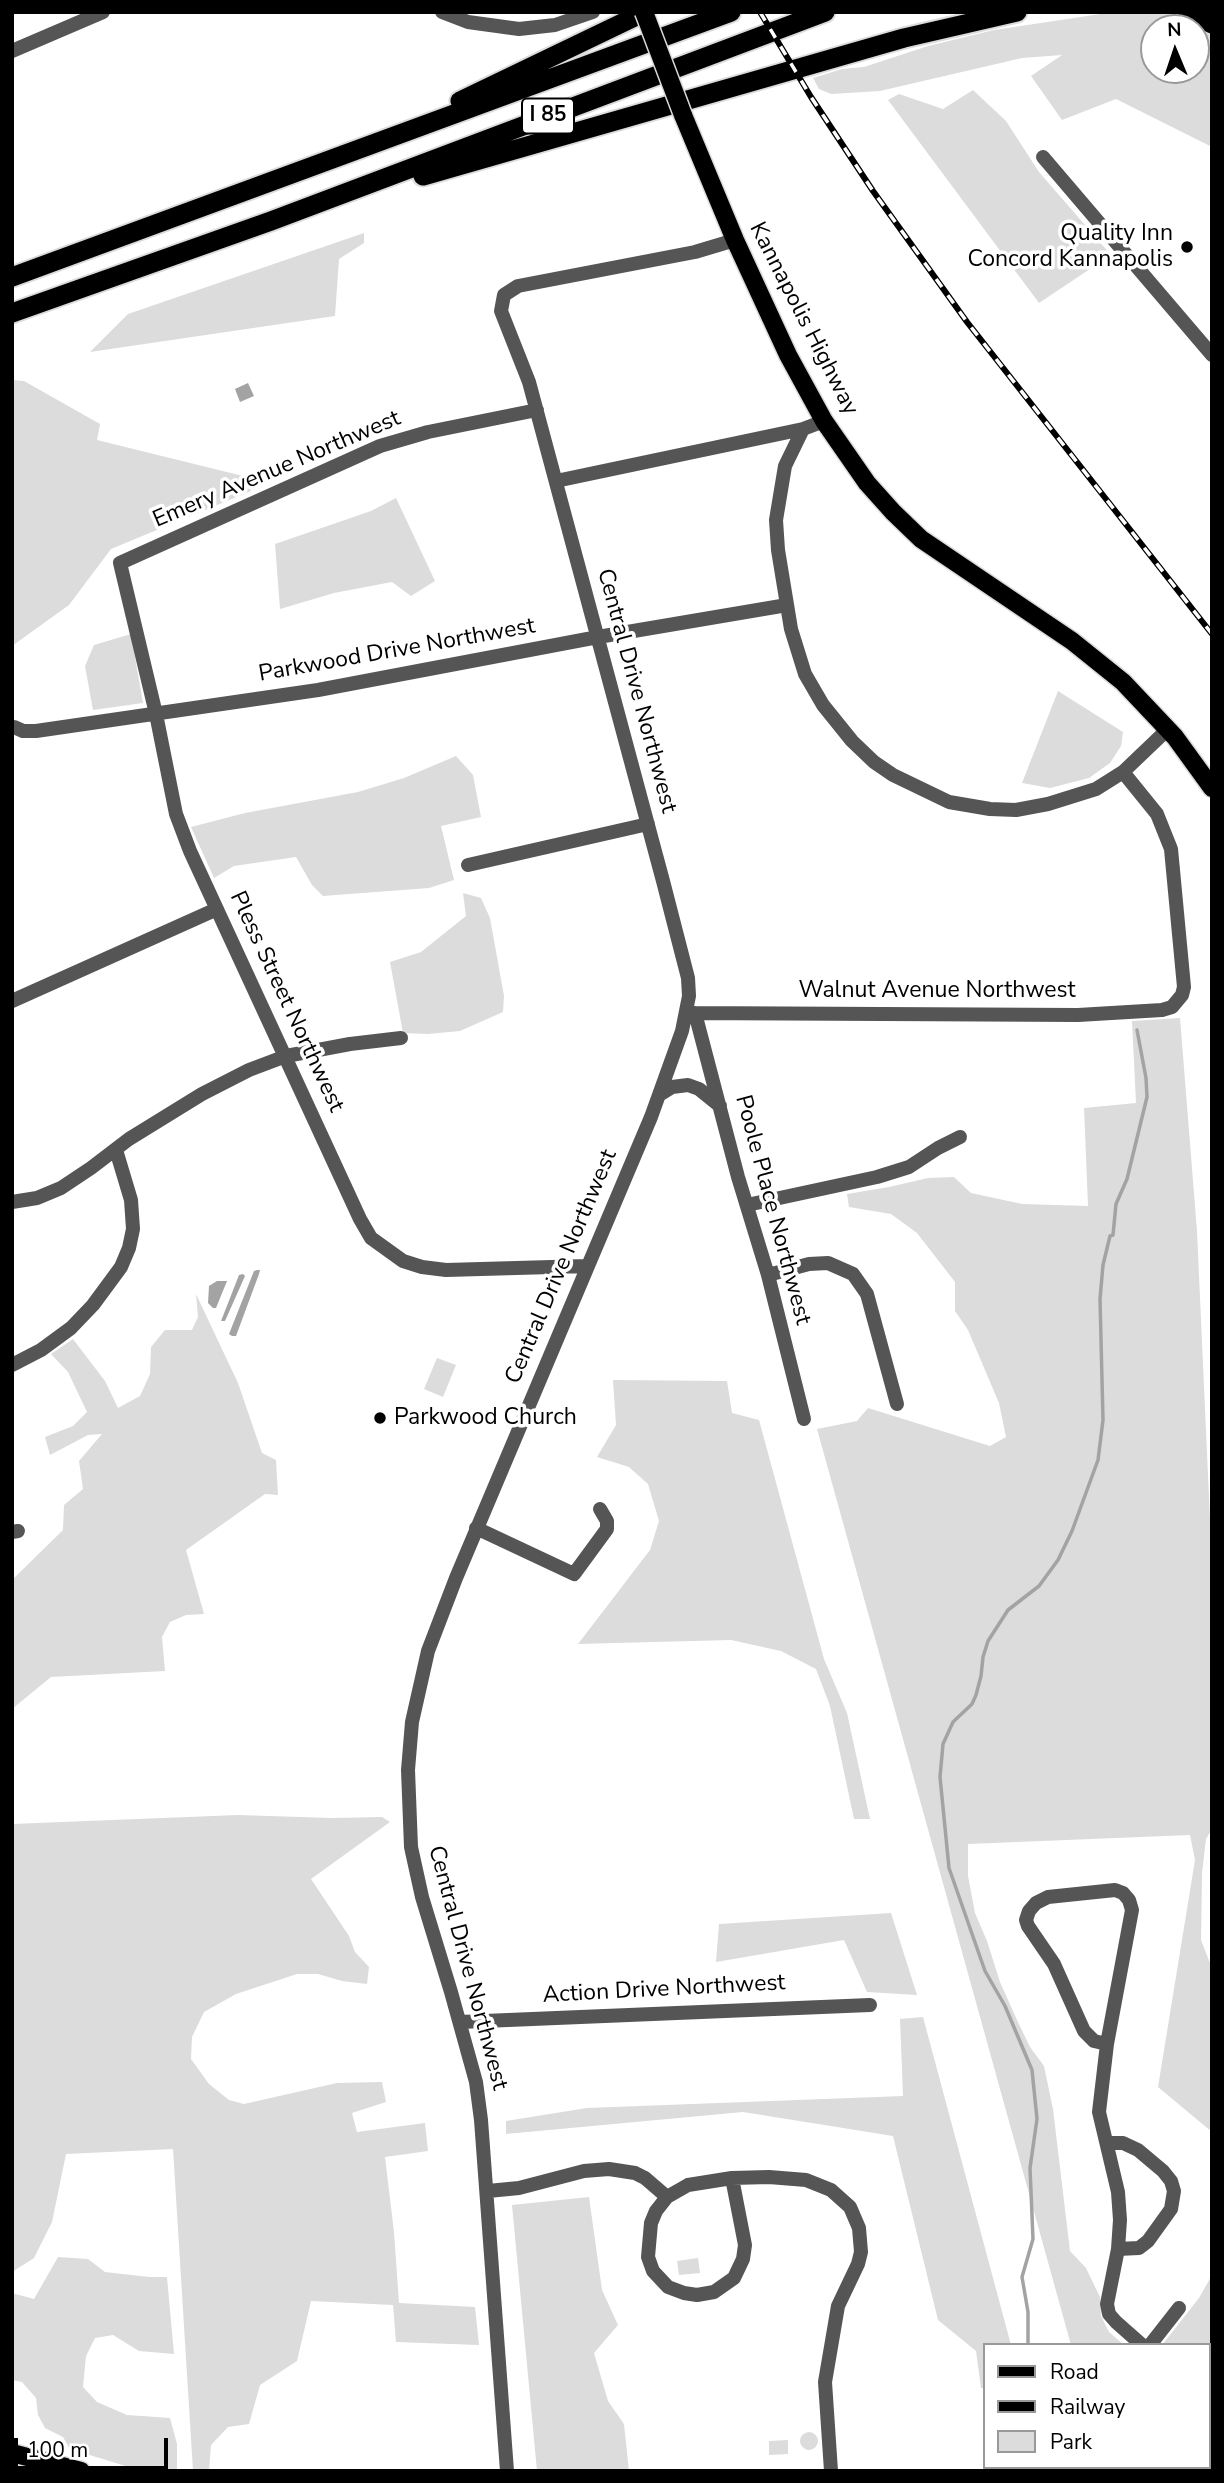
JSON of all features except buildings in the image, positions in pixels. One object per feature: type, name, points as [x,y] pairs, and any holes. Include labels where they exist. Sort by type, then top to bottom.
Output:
[{"type":"highway","points":[[351,154],[644,12]]},
{"type":"highway","name":"I 85","points":[[12,277],[731,12]]},
{"type":"highway","name":"I 85","points":[[12,313],[271,221],[825,12]]},
{"type":"highway","points":[[271,221],[904,38],[1017,12]]},
{"type":"highway","points":[[1188,12],[1212,24]]},
{"type":"main road","name":"Kannapolis Highway","points":[[644,12],[683,115],[812,426],[907,527],[1123,681],[1168,729],[1212,788]]},
{"type":"main road","points":[[12,2453],[81,2471]]},
{"type":"street","points":[[12,51],[103,12]]},
{"type":"street","points":[[442,12],[468,22],[519,29],[555,25],[593,12]]},
{"type":"street","points":[[1043,157],[1212,355]]},
{"type":"street","name":"Central Drive Northwest","points":[[507,2471],[488,2191],[475,2082],[460,2022],[422,1897],[411,1847],[408,1770],[412,1722],[428,1651],[476,1528],[691,1013],[688,978],[537,410],[501,311],[504,295],[518,286],[695,252],[735,240]]},
{"type":"street","name":"Emery Avenue Northwest","points":[[120,563],[380,446],[428,432],[537,410]]},
{"type":"street","points":[[556,481],[812,426]]},
{"type":"street","points":[[812,426],[785,466],[776,520],[787,605],[805,674],[823,705],[852,741],[874,762],[893,775],[949,802],[1016,810],[1048,804],[1096,789],[1124,772],[1168,729]]},
{"type":"street","name":"Pless Street Northwest","points":[[120,563],[156,714],[176,814],[217,909],[371,1238],[394,1256],[422,1267],[446,1270],[587,1266]]},
{"type":"street","name":"Parkwood Drive Northwest","points":[[14,727],[23,731],[36,731],[318,690],[787,605]]},
{"type":"street","name":"Walnut Avenue Northwest","points":[[691,1013],[1078,1015],[1162,1010],[1172,1007],[1181,997],[1184,987],[1171,849],[1157,814],[1124,772]]},
{"type":"street","points":[[468,865],[648,824]]},
{"type":"street","points":[[12,1001],[217,909]]},
{"type":"street","name":"Poole Place Northwest","points":[[691,1013],[768,1275],[804,1419]]},
{"type":"street","points":[[12,1202],[37,1198],[61,1188],[202,1094],[250,1070],[286,1056],[401,1038]]},
{"type":"street","points":[[659,1095],[672,1087],[688,1085],[699,1089],[720,1106]]},
{"type":"street","points":[[747,1205],[877,1177],[909,1167],[960,1137]]},
{"type":"street","points":[[12,1365],[41,1350],[71,1328],[93,1305],[121,1267],[133,1229],[131,1200],[116,1150]]},
{"type":"street","points":[[768,1275],[809,1264],[828,1263],[853,1273],[867,1294],[897,1404]]},
{"type":"street","points":[[476,1528],[574,1574],[607,1529],[607,1521],[600,1508]]},
{"type":"street","points":[[1107,2044],[1094,2040],[1084,2031],[1054,1964],[1028,1926],[1026,1920],[1029,1911],[1036,1903],[1048,1898],[1115,1890],[1123,1893],[1129,1900],[1132,1910],[1107,2044],[1099,2112],[1118,2192],[1120,2220],[1118,2249],[1108,2296],[1109,2314],[1140,2343]]},
{"type":"street","name":"Action Drive Northwest","points":[[460,2022],[870,2005]]},
{"type":"street","points":[[1107,2143],[1123,2143],[1138,2150],[1164,2171],[1174,2191],[1171,2209],[1148,2241],[1139,2248],[1118,2249]]},
{"type":"street","points":[[488,2191],[519,2188],[584,2171],[609,2169],[635,2173],[667,2197]]},
{"type":"street","points":[[732,2178],[745,2245],[743,2259],[734,2278],[714,2292],[697,2294],[668,2287],[653,2272],[648,2257],[649,2233],[656,2211],[667,2197],[688,2185],[732,2178],[769,2177],[814,2182],[839,2196],[855,2217],[860,2252],[858,2264],[838,2306],[826,2374],[831,2471]]},
{"type":"street","points":[[1152,2343],[1179,2308]]},
{"type":"green space","points":[[1114,12],[1167,12],[1174,14],[1140,14],[1140,84],[1210,84],[1212,25],[1212,147],[1116,99],[1062,120],[1031,76],[1062,55],[1022,58],[880,91],[831,94],[819,89],[813,78],[842,69],[864,67],[928,46],[994,30]]},
{"type":"green space","points":[[973,90],[1006,121],[1039,172],[1111,255],[1039,303],[888,100],[899,94],[943,109]]},
{"type":"green space","points":[[364,233],[364,243],[339,259],[335,316],[90,352],[128,314]]},
{"type":"green space","points":[[12,380],[24,381],[100,424],[97,440],[247,477],[251,491],[111,549],[69,605],[12,646]]},
{"type":"green space","points":[[396,498],[435,581],[411,596],[392,582],[334,593],[280,609],[275,544],[371,511]]},
{"type":"green space","points":[[131,634],[143,703],[93,710],[85,666],[94,645]]},
{"type":"green space","points":[[1058,691],[1123,732],[1121,746],[1110,763],[1089,778],[1050,788],[1022,783]]},
{"type":"green space","points":[[456,756],[473,775],[481,817],[441,826],[454,880],[429,888],[323,896],[312,885],[296,857],[234,866],[214,878],[191,827],[245,813],[358,792],[404,778]]},
{"type":"green space","points":[[463,893],[481,898],[490,918],[504,996],[503,1012],[460,1031],[403,1033],[390,962],[421,952],[466,916]]},
{"type":"green space","points":[[1180,1018],[1197,1231],[1212,1564],[1212,1829],[1206,1839],[1202,1873],[1201,1940],[1212,1968],[1212,2132],[1158,2087],[1195,1860],[1190,1835],[968,1844],[968,1876],[975,1913],[1017,2020],[1030,2047],[1044,2066],[1053,2109],[1070,2251],[1086,2268],[1100,2297],[1101,2316],[1109,2332],[1122,2343],[1070,2343],[817,1429],[857,1421],[868,1408],[990,1446],[1006,1437],[999,1403],[968,1330],[955,1311],[955,1282],[917,1233],[891,1214],[849,1207],[847,1194],[928,1178],[954,1177],[971,1193],[1022,1204],[1088,1206],[1084,1108],[1136,1103],[1132,1021]]},
{"type":"green space","points":[[196,1294],[238,1383],[262,1453],[276,1460],[278,1495],[265,1494],[186,1550],[204,1614],[186,1615],[170,1622],[162,1637],[165,1671],[51,1677],[12,1709],[12,1580],[63,1530],[64,1505],[83,1489],[79,1461],[102,1434],[88,1435],[50,1455],[45,1437],[73,1426],[87,1412],[68,1372],[51,1354],[73,1339],[105,1381],[118,1408],[140,1396],[150,1374],[151,1347],[165,1330],[192,1330],[198,1317]]},
{"type":"green space","points":[[437,1358],[456,1365],[443,1397],[424,1389]]},
{"type":"green space","points":[[613,1380],[727,1381],[732,1413],[759,1420],[824,1659],[847,1713],[870,1819],[854,1819],[830,1706],[816,1669],[781,1651],[731,1640],[578,1644],[650,1550],[659,1521],[648,1484],[629,1467],[597,1457],[616,1425]]},
{"type":"green space","points":[[238,1815],[382,1817],[390,1822],[311,1879],[349,1936],[355,1952],[369,1967],[367,1984],[318,1974],[297,1974],[236,1994],[204,2012],[192,2037],[191,2059],[209,2084],[229,2100],[244,2104],[337,2083],[382,2082],[386,2102],[352,2113],[357,2132],[425,2123],[428,2151],[385,2157],[399,2303],[475,2307],[479,2345],[396,2342],[393,2305],[311,2301],[297,2361],[260,2385],[249,2424],[228,2427],[211,2445],[209,2471],[193,2471],[173,2149],[66,2154],[52,2222],[34,2258],[12,2272],[12,1824]]},
{"type":"green space","points":[[891,1913],[917,1995],[867,1992],[844,1940],[716,1962],[719,1924]]},
{"type":"green space","points":[[923,2017],[1010,2343],[982,2343],[982,2388],[976,2351],[938,2320],[893,2136],[743,2112],[506,2134],[506,2121],[587,2108],[903,2096],[900,2019]]},
{"type":"green space","points":[[589,2197],[602,2290],[618,2325],[594,2353],[608,2401],[624,2424],[629,2471],[537,2471],[512,2205]]},
{"type":"green space","points":[[58,2257],[88,2259],[105,2272],[167,2277],[174,2354],[139,2351],[113,2335],[95,2338],[86,2356],[83,2387],[97,2402],[127,2415],[170,2418],[177,2444],[177,2471],[142,2471],[70,2449],[63,2437],[45,2428],[38,2415],[36,2398],[22,2382],[12,2380],[12,2293],[34,2299]]},
{"type":"green space","points":[[698,2258],[700,2273],[679,2275],[677,2261]]},
{"type":"green space","points":[[1212,2275],[1210,2380],[1210,2343],[1164,2343],[1199,2298]]},
{"type":"green space","points":[[809,2432],[815,2435],[818,2441],[815,2447],[809,2450],[803,2447],[800,2441],[803,2435]]},
{"type":"green space","points":[[788,2440],[788,2454],[769,2455],[769,2441]]},
{"type":"shaded area","points":[[248,383],[254,396],[240,402],[235,389]]},
{"type":"shaded area","points":[[260,1270],[236,1336],[232,1336],[229,1334],[254,1271]]},
{"type":"shaded area","points":[[239,1275],[245,1276],[225,1321],[221,1321]]},
{"type":"shaded area","points":[[217,1281],[227,1281],[216,1308],[213,1308],[208,1303],[209,1286]]},
{"type":"waterway","points":[[1028,2343],[1028,2312],[1022,2277],[1033,2239],[1030,2168],[1037,2119],[1032,2070],[1005,2006],[985,1971],[949,1868],[940,1777],[943,1744],[953,1722],[972,1704],[976,1695],[988,1641],[1008,1610],[1039,1586],[1058,1560],[1072,1531],[1098,1460],[1103,1420],[1100,1299],[1103,1265],[1110,1236],[1113,1235],[1116,1204],[1127,1179],[1147,1097],[1137,1030]]},
{"type":"railway","points":[[760,12],[811,97],[873,191],[967,322],[1212,634]]},
{"type":"place","name":"Quality Inn Concord Kannapolis","points":[[1187,247]]},
{"type":"place","name":"Parkwood Church","points":[[380,1418]]}]
